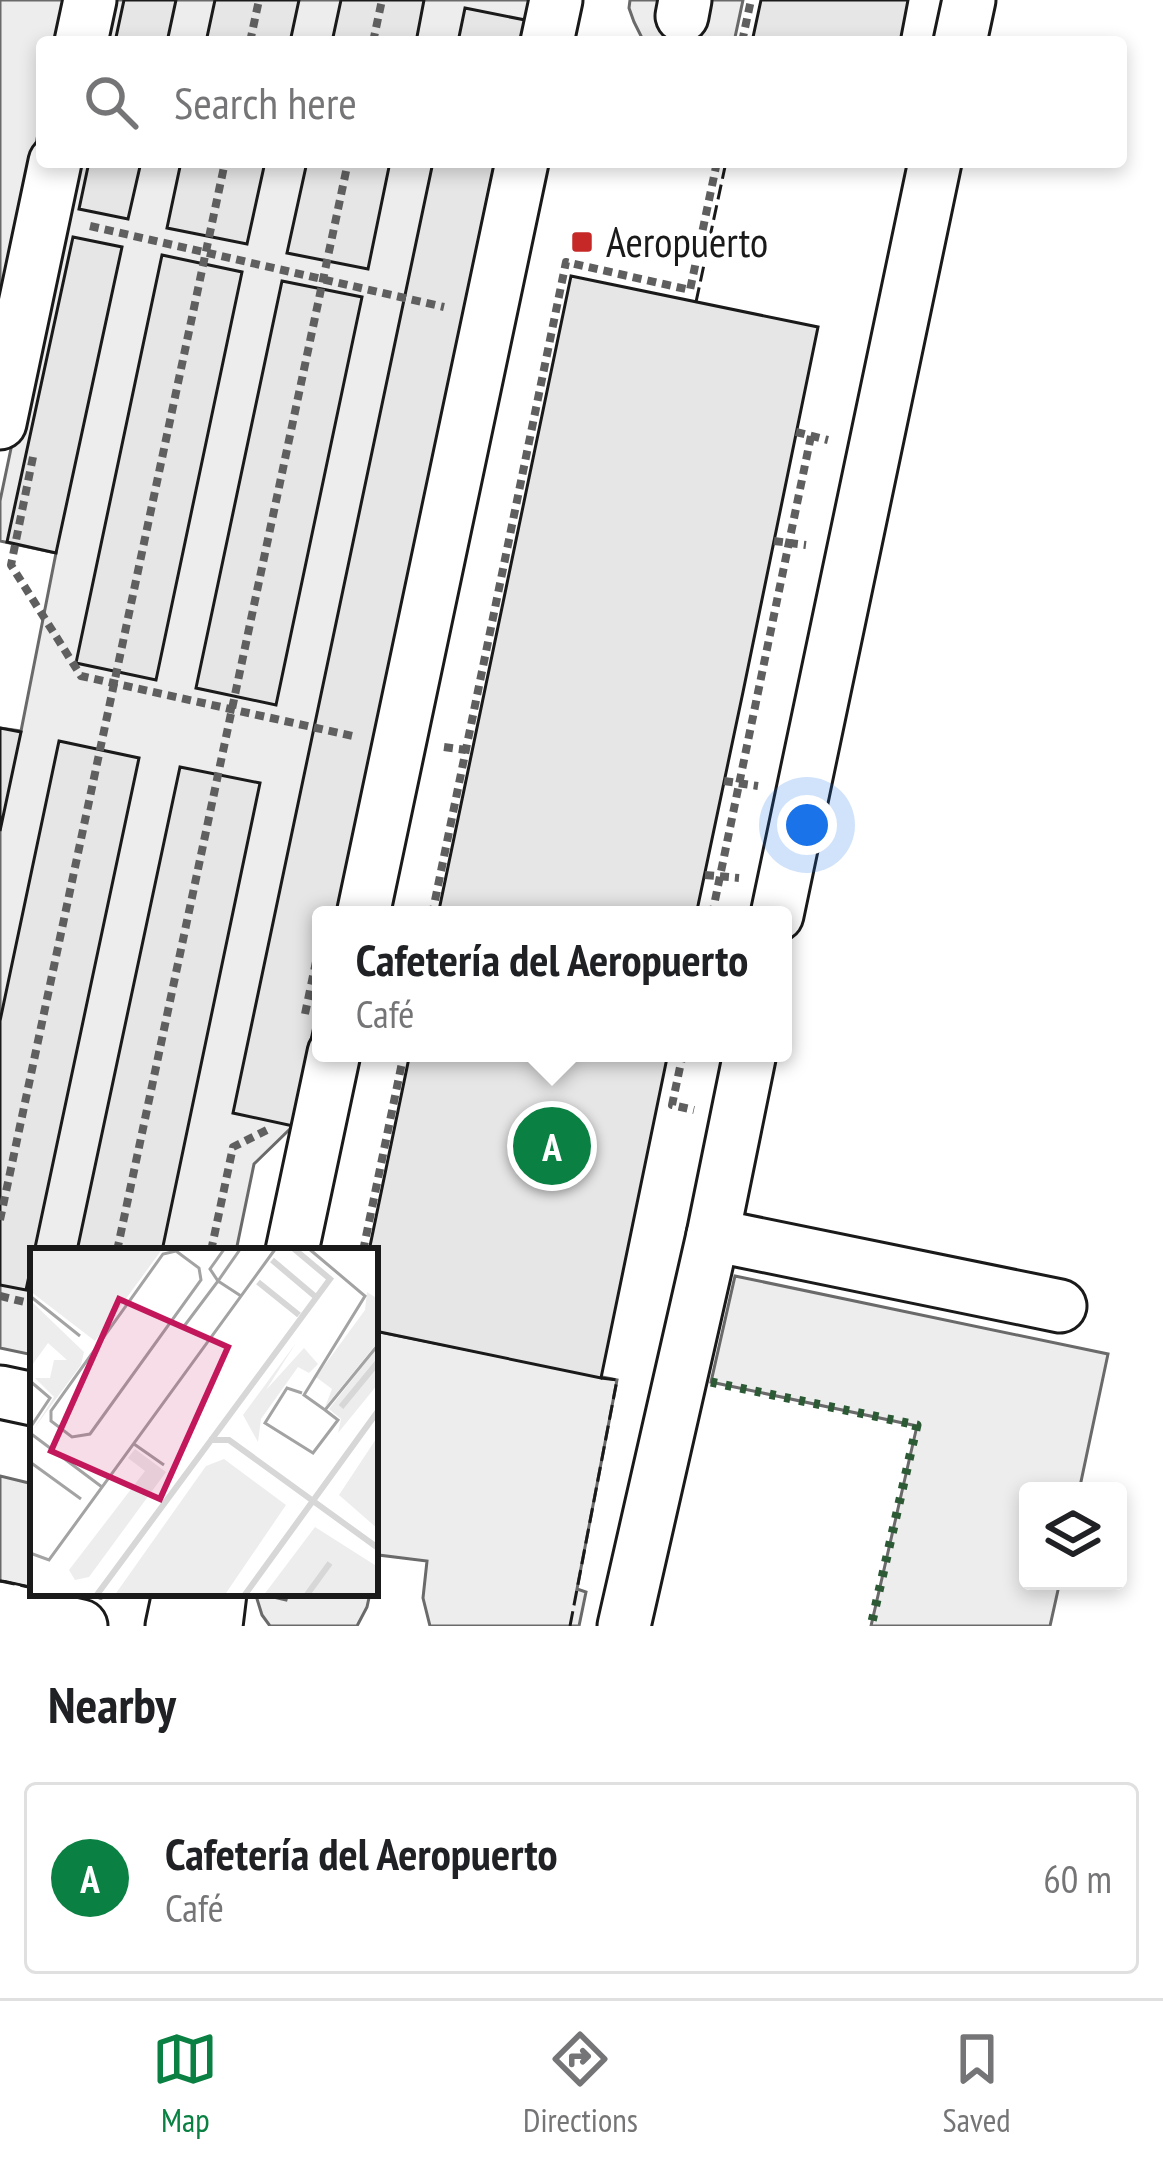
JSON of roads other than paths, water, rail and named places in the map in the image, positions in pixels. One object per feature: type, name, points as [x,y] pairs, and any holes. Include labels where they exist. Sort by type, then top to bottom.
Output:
[{"type":"street","points":[[82,36],[90,0]]},
{"type":"street","points":[[549,36],[556,0]]},
{"type":"street","points":[[961,36],[969,0]]},
{"type":"street","points":[[17,440],[55,168]]},
{"type":"street","points":[[365,906],[521,168]]},
{"type":"street","points":[[779,906],[934,168]]},
{"type":"street","points":[[292,1248],[316,1062]]},
{"type":"street","points":[[624,1626],[747,1062]]},
{"type":"street","points":[[712,1235],[1060,1306]]},
{"type":"street","points":[[0,1392],[30,1398]]},
{"type":"street","points":[[172,1626],[178,1596]]},
{"type":"street","points":[[215,1626],[220,1596]]},
{"type":"street","points":[[0,1608],[80,1626]]},
{"type":"place","name":"Aeropuerto","points":[[582,242]]},
{"type":"place","name":"Cafetería del Aeropuerto","points":[[552,1146]]}]
